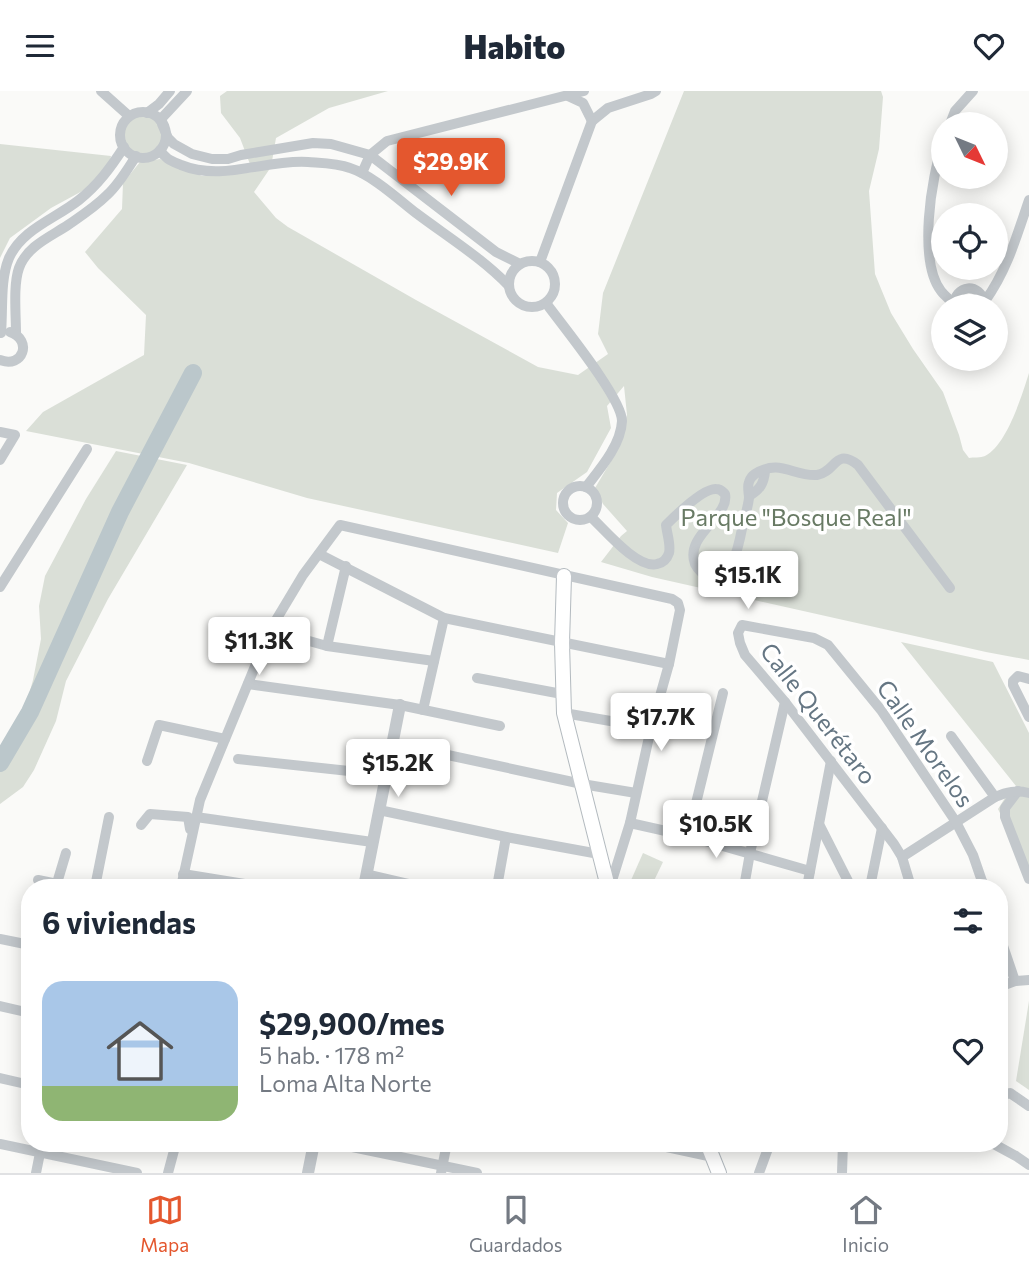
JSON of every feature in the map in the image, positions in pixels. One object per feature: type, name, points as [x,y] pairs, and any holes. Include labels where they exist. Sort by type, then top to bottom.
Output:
[{"type":"main road","points":[[564,576],[564,713],[607,879]]},
{"type":"main road","points":[[711,1152],[719,1173]]},
{"type":"street","points":[[101,91],[129,116]]},
{"type":"street","points":[[147,113],[170,91]]},
{"type":"street","points":[[161,122],[187,91]]},
{"type":"street","points":[[362,173],[370,155],[387,141],[584,91]]},
{"type":"street","points":[[540,262],[592,121],[608,108],[656,91]]},
{"type":"street","points":[[955,112],[973,91]]},
{"type":"street","points":[[568,96],[583,103],[592,121]]},
{"type":"street","points":[[161,122],[165,138],[160,150],[153,155],[136,156],[124,147],[121,141],[124,121],[135,113],[147,113],[161,122],[168,138],[174,144],[192,154],[212,159],[228,159],[313,143],[370,155],[496,252],[520,264]]},
{"type":"street","points":[[16,333],[1,333],[3,277],[9,258],[34,229],[92,189],[108,172],[124,147]]},
{"type":"street","points":[[160,150],[164,157],[176,163],[209,172],[295,162],[350,167],[362,173],[494,271],[509,286],[514,299],[525,307],[540,307],[546,303],[554,292],[555,277],[547,265],[533,261],[520,264],[511,274],[509,286]]},
{"type":"street","points":[[0,360],[13,362],[21,355],[24,346],[16,333],[17,281],[19,269],[26,256],[35,246],[77,219],[106,196],[136,156]]},
{"type":"street","points":[[933,189],[928,233],[932,272],[943,294]]},
{"type":"street","points":[[991,294],[1010,258],[1029,200]]},
{"type":"street","points":[[958,294],[968,288],[981,294]]},
{"type":"street","points":[[546,303],[620,408],[622,419],[615,443],[586,487]]},
{"type":"street","points":[[0,432],[15,435],[0,460]]},
{"type":"street","points":[[0,587],[87,449]]},
{"type":"street","points":[[591,516],[631,555],[652,565],[661,563],[668,555],[666,525],[706,491],[721,490],[725,494],[725,505],[699,537],[694,554],[695,564],[701,573],[716,579],[723,576],[736,558],[749,496],[762,486],[765,471],[778,466],[814,475],[822,474],[845,457],[858,465],[950,588]]},
{"type":"street","points":[[586,487],[595,495],[595,512],[591,516],[580,521],[569,517],[563,508],[563,498],[570,489],[586,487]]},
{"type":"street","points":[[182,879],[200,800],[240,702],[244,683],[270,630],[303,575],[340,525],[672,599],[678,603],[680,610],[669,664],[651,728],[630,823],[612,879]]},
{"type":"street","points":[[319,554],[444,618],[669,664]]},
{"type":"street","points":[[327,646],[346,566]]},
{"type":"street","points":[[423,710],[444,618]]},
{"type":"street","name":"Calle Querétaro","points":[[814,638],[742,625],[738,633],[745,655],[785,702],[882,828],[902,857],[909,879]]},
{"type":"street","points":[[270,630],[327,646],[434,661]]},
{"type":"street","name":"Calle Morelos","points":[[814,638],[828,645],[881,710],[956,822],[973,855],[981,879]]},
{"type":"street","points":[[1029,679],[1018,676],[1013,681],[1029,717]]},
{"type":"street","points":[[477,678],[562,694]]},
{"type":"street","points":[[244,683],[400,705],[500,726]]},
{"type":"street","points":[[688,836],[723,693]]},
{"type":"street","points":[[745,879],[785,702]]},
{"type":"street","points":[[365,879],[400,705]]},
{"type":"street","points":[[564,713],[651,728]]},
{"type":"street","points":[[147,761],[159,725],[225,739]]},
{"type":"street","points":[[951,736],[995,797]]},
{"type":"street","points":[[392,743],[636,793]]},
{"type":"street","points":[[238,759],[386,775]]},
{"type":"street","points":[[808,879],[831,761]]},
{"type":"street","points":[[902,857],[995,797],[1010,792],[1023,792]]},
{"type":"street","name":"Calle Morelos","points":[[1023,792],[1005,808],[1005,817],[1029,879]]},
{"type":"street","points":[[379,810],[599,854]]},
{"type":"street","points":[[141,825],[150,814],[188,817],[190,829],[193,829]]},
{"type":"street","points":[[97,879],[109,817]]},
{"type":"street","points":[[196,817],[372,842]]},
{"type":"street","points":[[630,823],[688,836],[810,871]]},
{"type":"street","points":[[819,824],[847,879]]},
{"type":"street","points":[[872,879],[882,828]]},
{"type":"street","points":[[498,879],[506,837]]},
{"type":"street","points":[[58,879],[66,853]]},
{"type":"street","points":[[183,874],[214,879]]},
{"type":"street","points":[[0,939],[21,943]]},
{"type":"street","points":[[1008,960],[1015,981]]},
{"type":"street","points":[[1008,984],[1029,980]]},
{"type":"street","points":[[0,1006],[21,1011]]},
{"type":"street","points":[[0,1078],[21,1082]]},
{"type":"street","points":[[1008,1094],[1029,1107]]},
{"type":"street","points":[[0,1144],[21,1146]]},
{"type":"street","points":[[36,1173],[40,1152]]},
{"type":"street","points":[[56,1152],[137,1173]]},
{"type":"street","points":[[168,1173],[174,1152]]},
{"type":"street","points":[[308,1173],[312,1152]]},
{"type":"street","points":[[371,1152],[442,1169],[477,1173]]},
{"type":"street","points":[[690,1152],[713,1157]]},
{"type":"street","points":[[759,1173],[767,1152]]},
{"type":"street","points":[[842,1173],[843,1152]]},
{"type":"street","points":[[1008,1152],[1029,1165]]},
{"type":"green space","name":"Parque \"Bosque Real\"","points":[[227,91],[388,91],[329,108],[276,138],[271,167],[254,192],[276,218],[288,227],[416,300],[538,367],[578,375],[608,354],[598,334],[603,293],[684,91],[881,91],[883,97],[879,149],[869,191],[875,274],[891,313],[943,392],[963,450],[969,458],[985,456],[1000,441],[1013,419],[1029,373],[1029,660],[652,577],[601,562],[627,531],[603,504],[595,488],[614,456],[627,415],[624,386],[607,406],[611,428],[587,472],[557,493],[556,510],[568,523],[558,553],[307,498],[189,463],[26,431],[43,412],[144,355],[146,315],[85,252],[122,209],[123,183],[140,162],[160,159],[202,176],[253,172],[240,138],[221,113],[220,96]]},
{"type":"green space","points":[[143,116],[156,122],[162,135],[156,148],[143,154],[130,148],[124,135],[130,122]]},
{"type":"green space","points":[[0,144],[111,156],[109,165],[86,189],[51,208],[10,238],[0,258]]},
{"type":"green space","points":[[116,451],[187,465],[108,599],[66,681],[56,721],[34,770],[23,787],[0,804],[0,747],[23,716],[33,680],[41,639],[39,606],[45,576],[86,499]]},
{"type":"green space","points":[[901,642],[993,662],[1029,733],[1029,873],[998,809],[1016,786]]},
{"type":"green space","points":[[643,853],[663,862],[655,879],[632,879]]},
{"type":"green space","points":[[1029,1001],[1029,1090],[1016,1081]]},
{"type":"waterway","points":[[0,763],[30,712],[120,512],[193,373]]}]
